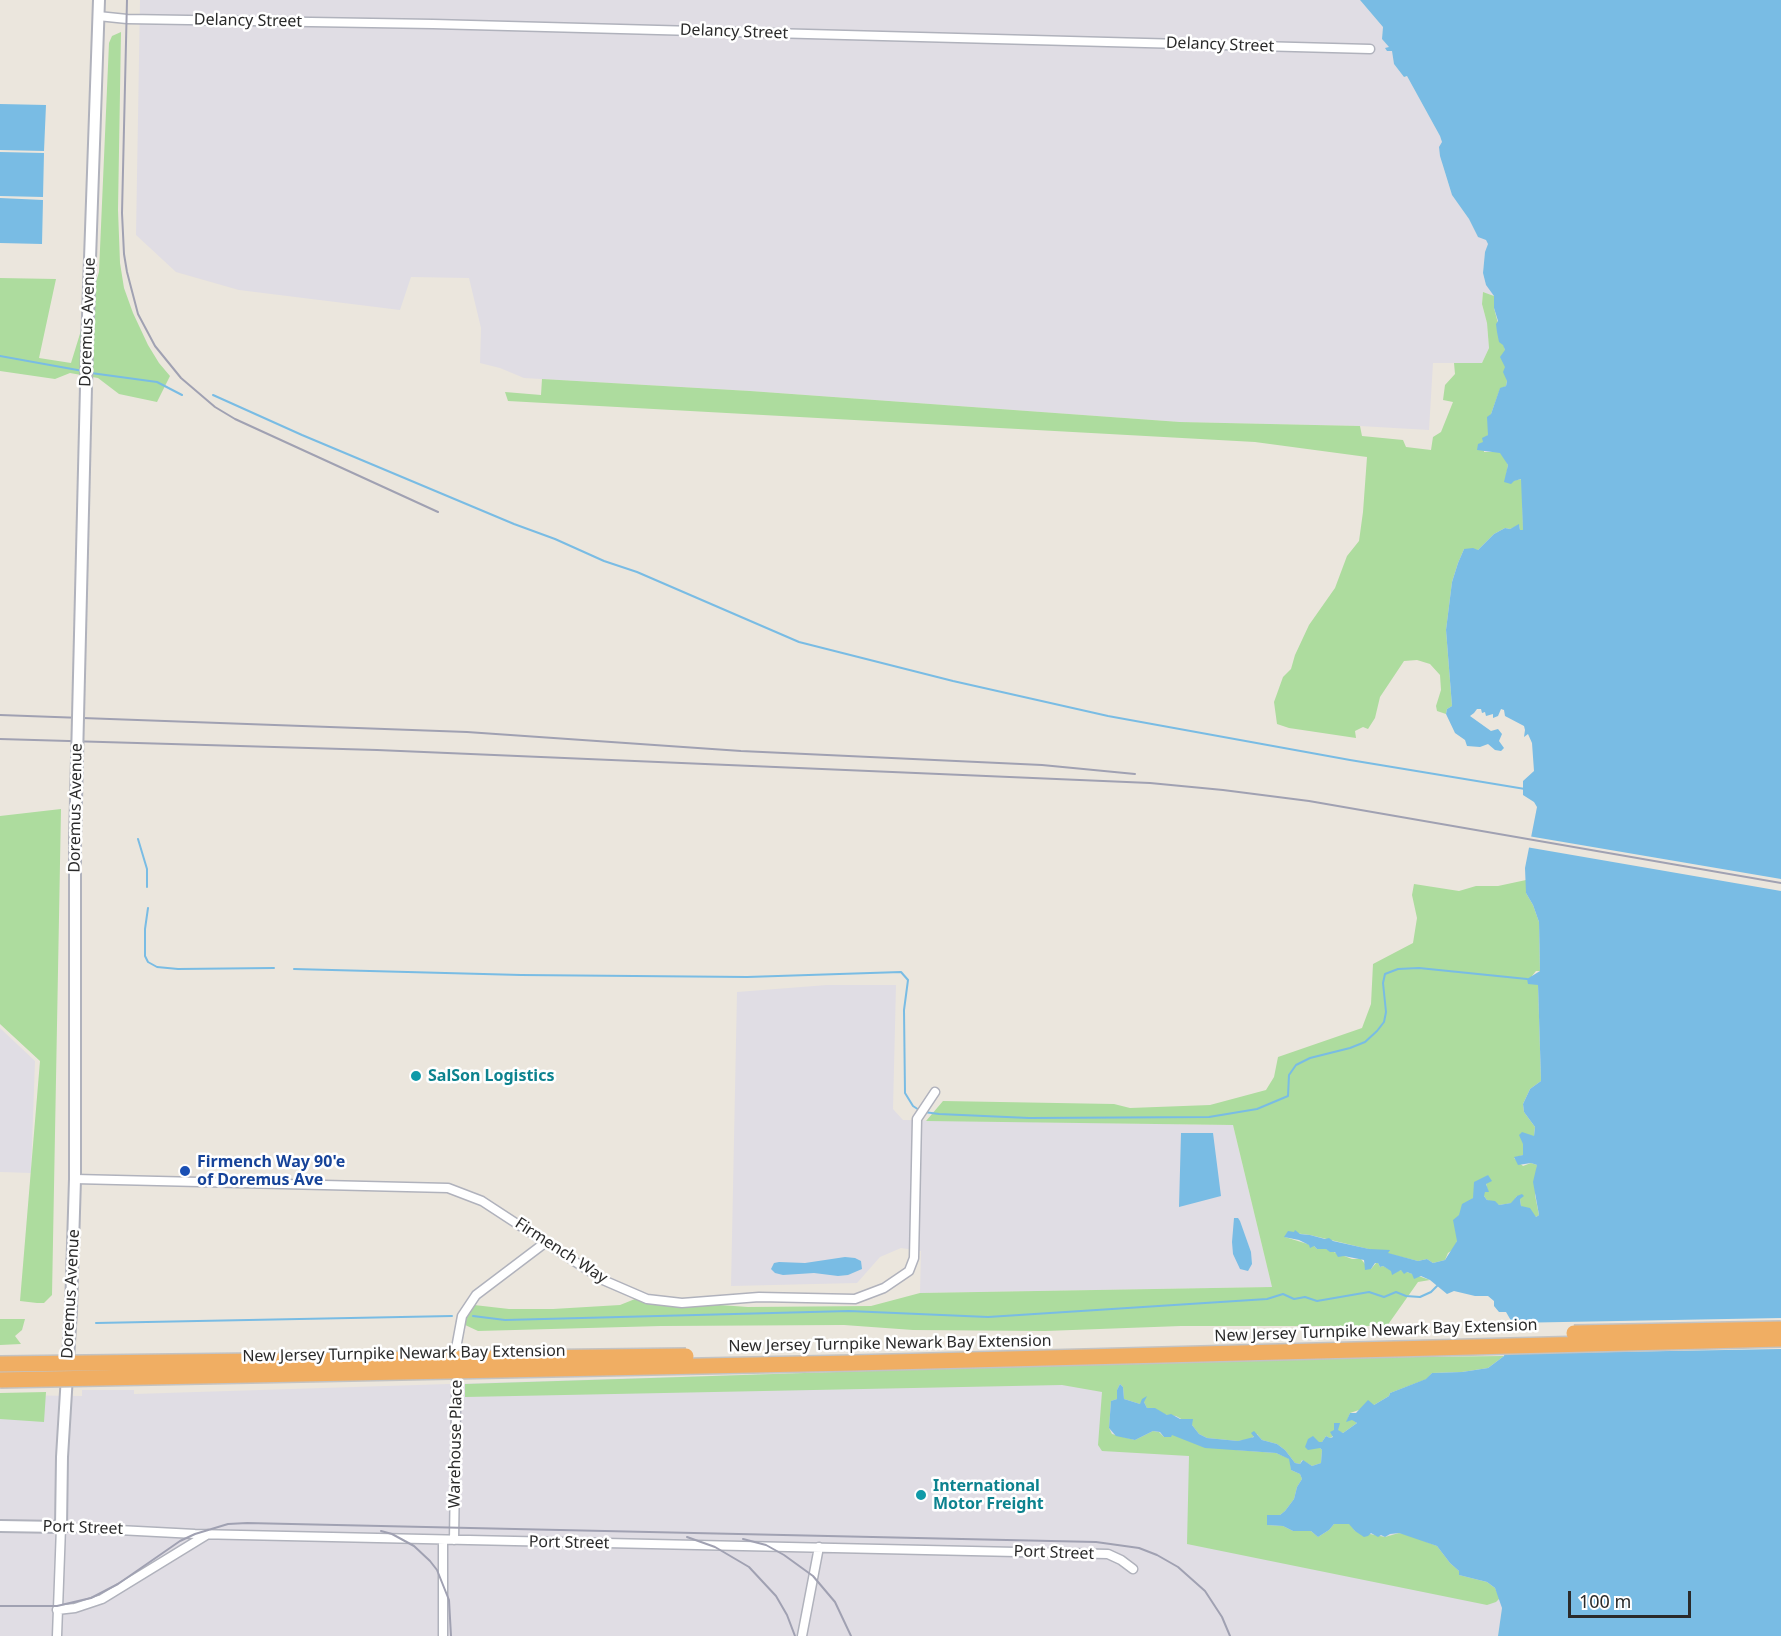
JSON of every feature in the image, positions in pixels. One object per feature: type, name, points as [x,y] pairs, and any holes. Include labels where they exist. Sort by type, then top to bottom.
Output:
[{"type":"highway","name":"New Jersey Turnpike Newark Bay Extension","points":[[0,1364],[853,1354],[1781,1329]]},
{"type":"highway","name":"New Jersey Turnpike Newark Bay Extension","points":[[0,1380],[1781,1340]]},
{"type":"main road","name":"Doremus Avenue","points":[[61,1527],[62,1457],[71,1310],[75,1179],[75,841],[87,345],[99,0]]},
{"type":"main road","name":"Port Street","points":[[0,1526],[61,1527]]},
{"type":"street","name":"Delancy Street","points":[[98,16],[127,19],[433,24],[1370,49]]},
{"type":"street","name":"Firmench Way","points":[[75,1179],[448,1188],[482,1201],[603,1280],[647,1299],[682,1303],[759,1298],[855,1299],[884,1288],[909,1271],[914,1258],[917,1119],[935,1092]]},
{"type":"street","name":"Warehouse Place","points":[[454,1540],[457,1343],[462,1316],[476,1295],[546,1242]]},
{"type":"street","name":"Port Street","points":[[61,1527],[208,1534],[1108,1554],[1133,1569]]},
{"type":"street","name":"Doremus Avenue","points":[[57,1636],[61,1527]]},
{"type":"street","points":[[57,1613],[102,1599],[208,1534]]},
{"type":"street","points":[[443,1540],[443,1636]]},
{"type":"street","points":[[802,1636],[819,1547]]},
{"type":"shaded area","points":[[140,0],[1360,0],[1383,27],[1382,39],[1392,50],[1394,64],[1404,77],[1407,76],[1440,136],[1442,163],[1452,195],[1469,219],[1478,237],[1486,240],[1488,244],[1483,273],[1486,285],[1494,296],[1483,292],[1482,304],[1487,323],[1489,348],[1482,363],[1433,363],[1429,430],[1180,422],[750,391],[524,378],[480,363],[481,328],[469,278],[411,277],[400,310],[239,290],[176,272],[136,235]]},
{"type":"shaded area","points":[[827,985],[896,985],[893,1109],[903,1120],[1233,1125],[1272,1287],[920,1293],[921,1251],[901,1248],[880,1257],[857,1283],[731,1286],[737,992]]},
{"type":"shaded area","points":[[0,1028],[35,1061],[31,1173],[0,1172]]},
{"type":"shaded area","points":[[1237,1359],[1500,1598],[1502,1608],[1498,1636],[0,1636],[0,1395],[82,1396],[82,1390],[134,1390],[134,1394]]},
{"type":"green space","points":[[121,32],[118,210],[120,263],[124,288],[133,313],[148,345],[170,376],[157,402],[119,394],[98,378],[70,373],[55,379],[0,371],[0,278],[56,279],[39,358],[71,363],[99,272],[109,43],[112,36]]},
{"type":"green space","points":[[1483,292],[1494,296],[1494,308],[1505,350],[1507,381],[1506,386],[1500,389],[1491,414],[1488,435],[1484,442],[1484,452],[1500,452],[1506,460],[1508,465],[1505,482],[1522,479],[1523,530],[1520,530],[1519,525],[1510,529],[1505,528],[1494,534],[1478,550],[1464,549],[1458,563],[1452,582],[1446,630],[1452,706],[1447,709],[1446,714],[1437,711],[1436,706],[1441,690],[1440,675],[1430,664],[1417,660],[1404,661],[1380,697],[1375,718],[1368,729],[1363,727],[1355,731],[1356,738],[1289,728],[1277,724],[1274,702],[1283,677],[1291,669],[1309,625],[1335,588],[1347,556],[1359,541],[1367,457],[1255,442],[508,401],[505,392],[541,395],[542,379],[750,391],[1180,422],[1360,426],[1362,436],[1403,440],[1406,447],[1431,450],[1433,437],[1441,432],[1453,402],[1443,400],[1445,385],[1455,374],[1454,363],[1482,363],[1489,348],[1487,323],[1482,304]]},
{"type":"green space","points":[[61,809],[52,1295],[44,1303],[37,1303],[20,1301],[40,1061],[0,1024],[0,816]]},
{"type":"green space","points":[[1526,880],[1526,893],[1539,922],[1540,971],[1536,971],[1532,976],[1538,984],[1541,1081],[1530,1089],[1523,1104],[1524,1112],[1535,1127],[1534,1136],[1523,1144],[1523,1155],[1514,1158],[1523,1166],[1531,1163],[1537,1165],[1535,1195],[1539,1215],[1536,1217],[1521,1206],[1517,1196],[1512,1203],[1499,1205],[1487,1200],[1484,1192],[1488,1192],[1486,1183],[1488,1175],[1473,1198],[1454,1249],[1448,1253],[1445,1260],[1433,1263],[1427,1259],[1418,1261],[1310,1235],[1294,1233],[1285,1237],[1317,1249],[1326,1249],[1352,1259],[1361,1259],[1365,1264],[1365,1269],[1371,1269],[1378,1263],[1380,1267],[1383,1266],[1395,1272],[1401,1270],[1430,1280],[1418,1282],[1387,1326],[1181,1326],[1045,1331],[913,1330],[844,1325],[661,1326],[478,1331],[463,1324],[474,1305],[509,1309],[553,1309],[620,1305],[635,1299],[748,1307],[871,1306],[920,1293],[1272,1287],[1233,1125],[926,1121],[943,1101],[1114,1104],[1130,1108],[1210,1105],[1266,1090],[1274,1077],[1278,1057],[1362,1028],[1371,1004],[1373,964],[1413,943],[1417,918],[1412,895],[1414,884],[1459,891],[1476,886],[1498,886]]},
{"type":"green space","points":[[0,1319],[25,1319],[22,1330],[15,1336],[21,1344],[0,1345]]},
{"type":"green space","points":[[1504,1356],[1488,1368],[1432,1373],[1427,1379],[1390,1393],[1374,1405],[1350,1413],[1347,1421],[1352,1419],[1357,1423],[1343,1433],[1335,1430],[1333,1436],[1330,1438],[1326,1436],[1322,1442],[1319,1442],[1322,1450],[1321,1463],[1312,1466],[1302,1460],[1300,1464],[1295,1463],[1285,1450],[1277,1444],[1262,1440],[1257,1434],[1250,1439],[1238,1441],[1207,1438],[1199,1434],[1192,1425],[1176,1416],[1147,1408],[1144,1402],[1140,1404],[1124,1399],[1123,1387],[1120,1384],[1117,1399],[1111,1401],[1109,1428],[1112,1434],[1135,1440],[1153,1431],[1159,1432],[1164,1437],[1172,1434],[1236,1450],[1276,1453],[1290,1459],[1291,1470],[1300,1474],[1302,1479],[1294,1499],[1285,1511],[1280,1515],[1271,1516],[1267,1525],[1283,1526],[1293,1531],[1311,1531],[1318,1537],[1334,1524],[1341,1523],[1350,1524],[1355,1531],[1385,1537],[1399,1533],[1409,1535],[1437,1546],[1459,1571],[1459,1575],[1487,1582],[1495,1588],[1500,1598],[1487,1605],[1187,1544],[1189,1456],[1102,1451],[1098,1445],[1102,1392],[1062,1385],[465,1397],[465,1384],[1237,1359]]},
{"type":"green space","points":[[46,1392],[44,1422],[0,1419],[0,1393]]},
{"type":"water","points":[[1360,0],[1781,0],[1781,1636],[1498,1636],[1502,1608],[1495,1588],[1487,1582],[1459,1575],[1459,1571],[1437,1546],[1399,1533],[1378,1537],[1371,1533],[1364,1537],[1349,1524],[1334,1524],[1318,1537],[1311,1531],[1293,1531],[1283,1526],[1267,1525],[1267,1515],[1280,1515],[1285,1511],[1294,1499],[1302,1479],[1300,1474],[1291,1470],[1289,1459],[1276,1453],[1205,1448],[1172,1435],[1164,1437],[1160,1432],[1153,1431],[1135,1440],[1116,1436],[1109,1428],[1111,1401],[1117,1399],[1120,1384],[1123,1387],[1124,1399],[1140,1404],[1147,1396],[1144,1402],[1147,1408],[1155,1408],[1180,1419],[1193,1419],[1192,1425],[1199,1434],[1207,1438],[1238,1441],[1254,1437],[1251,1433],[1254,1431],[1262,1440],[1277,1444],[1285,1450],[1295,1463],[1300,1464],[1303,1460],[1312,1466],[1321,1463],[1322,1450],[1320,1448],[1308,1450],[1305,1447],[1308,1439],[1313,1436],[1322,1442],[1326,1436],[1333,1437],[1330,1432],[1334,1430],[1334,1423],[1340,1423],[1338,1430],[1343,1433],[1357,1423],[1352,1420],[1346,1422],[1350,1413],[1356,1413],[1368,1400],[1374,1405],[1390,1393],[1426,1379],[1432,1373],[1488,1368],[1504,1356],[1513,1324],[1506,1312],[1499,1312],[1494,1306],[1494,1301],[1488,1296],[1475,1296],[1454,1291],[1447,1294],[1430,1280],[1421,1276],[1414,1279],[1412,1274],[1407,1272],[1404,1274],[1401,1270],[1392,1275],[1391,1271],[1383,1266],[1380,1267],[1378,1263],[1375,1263],[1371,1269],[1365,1270],[1364,1260],[1338,1257],[1335,1252],[1317,1249],[1314,1246],[1310,1248],[1309,1245],[1299,1240],[1284,1237],[1288,1231],[1294,1232],[1295,1230],[1300,1234],[1329,1238],[1333,1241],[1369,1249],[1390,1250],[1388,1253],[1418,1261],[1427,1259],[1433,1263],[1445,1260],[1457,1241],[1453,1220],[1459,1215],[1462,1204],[1473,1198],[1474,1182],[1488,1175],[1492,1181],[1486,1184],[1489,1192],[1485,1192],[1484,1196],[1487,1200],[1495,1201],[1499,1205],[1511,1203],[1522,1194],[1524,1196],[1520,1199],[1521,1206],[1530,1208],[1536,1217],[1539,1215],[1533,1182],[1537,1165],[1531,1163],[1518,1165],[1514,1157],[1523,1155],[1523,1144],[1519,1135],[1522,1132],[1534,1136],[1535,1127],[1524,1112],[1523,1104],[1530,1089],[1541,1081],[1538,985],[1528,984],[1527,979],[1540,971],[1539,922],[1526,893],[1525,868],[1537,807],[1534,802],[1523,795],[1523,781],[1534,771],[1532,743],[1528,734],[1524,737],[1524,726],[1505,716],[1504,710],[1501,709],[1498,716],[1493,718],[1493,714],[1486,716],[1485,712],[1482,713],[1481,709],[1477,709],[1470,716],[1491,731],[1498,729],[1502,734],[1499,741],[1504,748],[1501,751],[1495,750],[1488,744],[1480,747],[1467,746],[1465,740],[1455,733],[1446,714],[1447,709],[1452,706],[1446,630],[1452,582],[1458,563],[1464,549],[1478,550],[1494,534],[1505,528],[1510,529],[1519,524],[1520,530],[1523,530],[1521,479],[1511,484],[1504,482],[1508,465],[1500,453],[1477,450],[1478,444],[1483,442],[1482,438],[1488,435],[1487,417],[1491,414],[1500,388],[1506,386],[1507,381],[1503,372],[1505,367],[1500,357],[1505,350],[1499,342],[1494,296],[1486,285],[1483,273],[1488,244],[1486,240],[1478,237],[1469,219],[1452,195],[1440,156],[1439,147],[1442,142],[1440,136],[1407,76],[1404,77],[1394,64],[1392,51],[1387,51],[1385,48],[1389,47],[1382,39],[1383,27]]},
{"type":"water","points":[[0,104],[46,105],[44,151],[0,150]]},
{"type":"water","points":[[0,152],[44,153],[43,197],[0,196]]},
{"type":"water","points":[[0,198],[43,200],[42,244],[0,243]]},
{"type":"water","points":[[1181,1133],[1213,1133],[1221,1196],[1179,1207]]},
{"type":"water","points":[[1234,1218],[1240,1221],[1251,1252],[1252,1264],[1248,1271],[1240,1269],[1233,1254]]},
{"type":"water","points":[[845,1257],[861,1261],[862,1269],[848,1275],[838,1276],[814,1273],[783,1275],[771,1269],[774,1263],[779,1262],[805,1263]]},
{"type":"pier","points":[[1528,836],[1781,879],[1781,891],[1526,847]]},
{"type":"pier","points":[[1781,1318],[1781,1349],[1502,1354],[1509,1323]]},
{"type":"waterway","points":[[0,356],[83,371]]},
{"type":"waterway","points":[[91,373],[157,382],[182,395]]},
{"type":"waterway","points":[[213,395],[302,435],[604,561],[637,572],[799,642],[953,681],[1108,716],[1525,789]]},
{"type":"waterway","points":[[138,839],[147,869],[147,887]]},
{"type":"waterway","points":[[148,908],[145,956],[148,962],[157,967],[178,969],[274,968]]},
{"type":"waterway","points":[[924,1112],[1029,1118],[1209,1117],[1257,1109],[1288,1096],[1289,1075],[1296,1065],[1310,1058],[1365,1042],[1377,1031],[1384,1022],[1386,1012],[1383,983],[1385,974],[1398,969],[1419,968],[1527,979]]},
{"type":"waterway","points":[[294,969],[521,975],[747,977],[901,972],[908,980],[904,1010],[905,1093],[913,1106],[919,1110]]},
{"type":"waterway","points":[[473,1316],[505,1320],[849,1311],[988,1317],[1267,1299],[1283,1294],[1294,1299],[1305,1297],[1317,1301],[1369,1292],[1384,1297],[1396,1292],[1406,1296],[1420,1297],[1437,1286]]},
{"type":"waterway","points":[[96,1323],[452,1316]]},
{"type":"railway","points":[[127,0],[122,213],[124,254],[138,314],[155,346],[181,378],[215,407],[235,419],[438,512]]},
{"type":"railway","points":[[0,715],[467,732],[741,751],[1042,765],[1135,774]]},
{"type":"railway","points":[[0,739],[377,750],[1150,783],[1309,801],[1781,883]]},
{"type":"railway","points":[[0,1606],[57,1606],[91,1598],[118,1584],[180,1541],[228,1524],[1096,1542],[1139,1548],[1178,1567],[1205,1591],[1222,1617],[1230,1636]]},
{"type":"railway","points":[[381,1531],[392,1534],[414,1546],[437,1570],[449,1600],[451,1636]]},
{"type":"railway","points":[[687,1537],[715,1547],[749,1567],[776,1596],[795,1636]]},
{"type":"railway","points":[[743,1539],[766,1545],[813,1576],[835,1602],[851,1636]]},
{"type":"place","name":"SalSon Logistics","points":[[416,1076]]},
{"type":"place","name":"Firmench Way 90'e of Doremus Ave","points":[[185,1171]]},
{"type":"place","name":"International Motor Freight","points":[[921,1495]]}]
